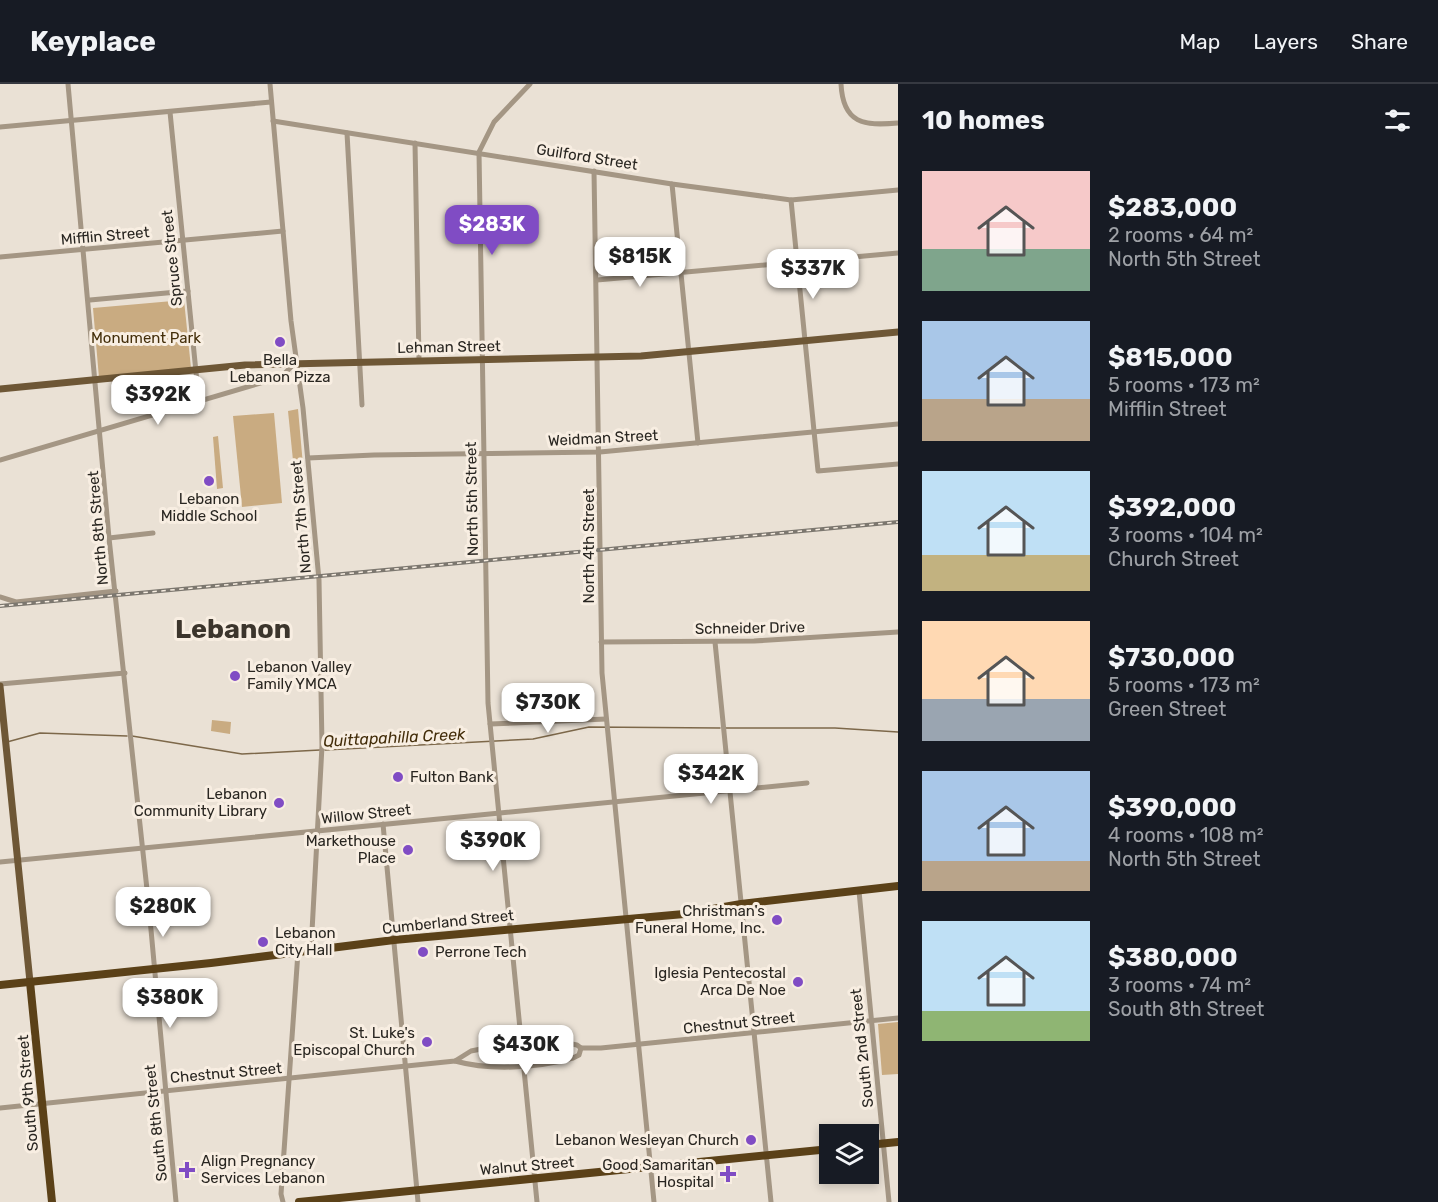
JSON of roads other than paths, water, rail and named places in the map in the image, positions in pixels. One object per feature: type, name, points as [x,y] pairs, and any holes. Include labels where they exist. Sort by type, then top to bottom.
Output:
[{"type":"highway","name":"Cumberland Street","points":[[0,985],[154,970],[394,940],[626,919],[898,886]]},
{"type":"highway","name":"South 9th Street","points":[[30,982],[52,1202]]},
{"type":"highway","points":[[879,1144],[898,1142]]},
{"type":"highway","name":"Walnut Street","points":[[299,1202],[819,1150]]},
{"type":"main road","name":"Lehman Street","points":[[0,389],[97,381],[196,368],[296,362],[598,358],[689,352],[898,332]]},
{"type":"main road","points":[[0,685],[30,982]]},
{"type":"street","name":"North 8th Street","points":[[68,84],[90,300],[110,538],[154,970]]},
{"type":"street","name":"North 7th Street","points":[[270,84],[319,580],[322,746],[311,950]]},
{"type":"street","name":"North 5th Street","points":[[530,84],[494,122],[479,152],[490,724],[537,1202]]},
{"type":"street","points":[[841,84],[842,100],[850,113],[865,124],[898,123]]},
{"type":"street","points":[[0,127],[271,102]]},
{"type":"street","name":"Spruce Street","points":[[170,112],[199,402]]},
{"type":"street","name":"Guilford Street","points":[[273,121],[672,184],[791,200],[898,190]]},
{"type":"street","points":[[347,133],[362,405]]},
{"type":"street","points":[[415,143],[419,360]]},
{"type":"street","name":"North 4th Street","points":[[594,171],[602,642],[606,724],[654,1202]]},
{"type":"street","points":[[672,184],[698,443]]},
{"type":"street","points":[[791,200],[818,471],[898,464]]},
{"type":"street","name":"Mifflin Street","points":[[0,257],[283,231]]},
{"type":"street","points":[[597,280],[898,253]]},
{"type":"street","points":[[90,300],[188,291]]},
{"type":"street","points":[[0,460],[282,377],[296,362]]},
{"type":"street","name":"Weidman Street","points":[[308,458],[600,452],[898,424]]},
{"type":"street","points":[[110,538],[153,533]]},
{"type":"street","points":[[0,597],[16,602],[116,591]]},
{"type":"street","name":"Schneider Drive","points":[[602,642],[797,640],[898,632]]},
{"type":"street","points":[[715,642],[756,1033],[771,1202]]},
{"type":"street","points":[[0,685],[125,673]]},
{"type":"street","points":[[490,724],[606,724]]},
{"type":"street","name":"Willow Street","points":[[0,862],[614,800],[807,783]]},
{"type":"street","points":[[382,824],[418,1202]]},
{"type":"street","name":"South 2nd Street","points":[[859,891],[889,1202]]},
{"type":"street","points":[[283,1202],[281,1194],[298,952]]},
{"type":"street","name":"South 8th Street","points":[[154,970],[176,1202]]},
{"type":"street","name":"Chestnut Street","points":[[455,1061],[471,1051],[561,1042],[581,1048],[639,1044],[898,1018]]},
{"type":"street","name":"Chestnut Street","points":[[0,1107],[289,1079],[405,1065],[455,1061],[484,1068],[524,1065],[573,1058],[579,1055],[581,1048]]},
{"type":"waterway","name":"Quittapahilla Creek","points":[[325,750],[533,739],[589,727],[720,728]]},
{"type":"waterway","name":"Quittapahilla Creek","points":[[725,728],[835,728],[898,732]]},
{"type":"waterway","name":"Quittapahilla Creek","points":[[7,742],[40,733],[127,736]]},
{"type":"waterway","name":"Quittapahilla Creek","points":[[132,736],[242,754],[320,750]]},
{"type":"railway","points":[[0,606],[898,522]]},
{"type":"place","name":"Bella Lebanon Pizza","points":[[280,342]]},
{"type":"place","name":"Lebanon Middle School","points":[[209,481]]},
{"type":"place","name":"Lebanon Valley Family YMCA","points":[[235,676]]},
{"type":"place","name":"Fulton Bank","points":[[398,777]]},
{"type":"place","name":"Lebanon Community Library","points":[[279,803]]},
{"type":"place","name":"Markethouse Place","points":[[408,850]]},
{"type":"place","name":"Christman's Funeral Home, Inc.","points":[[777,920]]},
{"type":"place","name":"Lebanon City Hall","points":[[263,942]]},
{"type":"place","name":"Perrone Tech","points":[[423,952]]},
{"type":"place","name":"Iglesia Pentecostal Arca De Noe","points":[[798,982]]},
{"type":"place","name":"St. Luke's Episcopal Church","points":[[427,1042]]},
{"type":"place","name":"Lebanon Wesleyan Church","points":[[751,1140]]},
{"type":"place","name":"Align Pregnancy Services Lebanon","points":[[187,1170]]},
{"type":"place","name":"Good Samaritan Hospital","points":[[728,1174]]},
{"type":"district","name":"Lebanon","points":[[233,629]]},
{"type":"park label","name":"Monument Park","points":[[146,338]]}]
